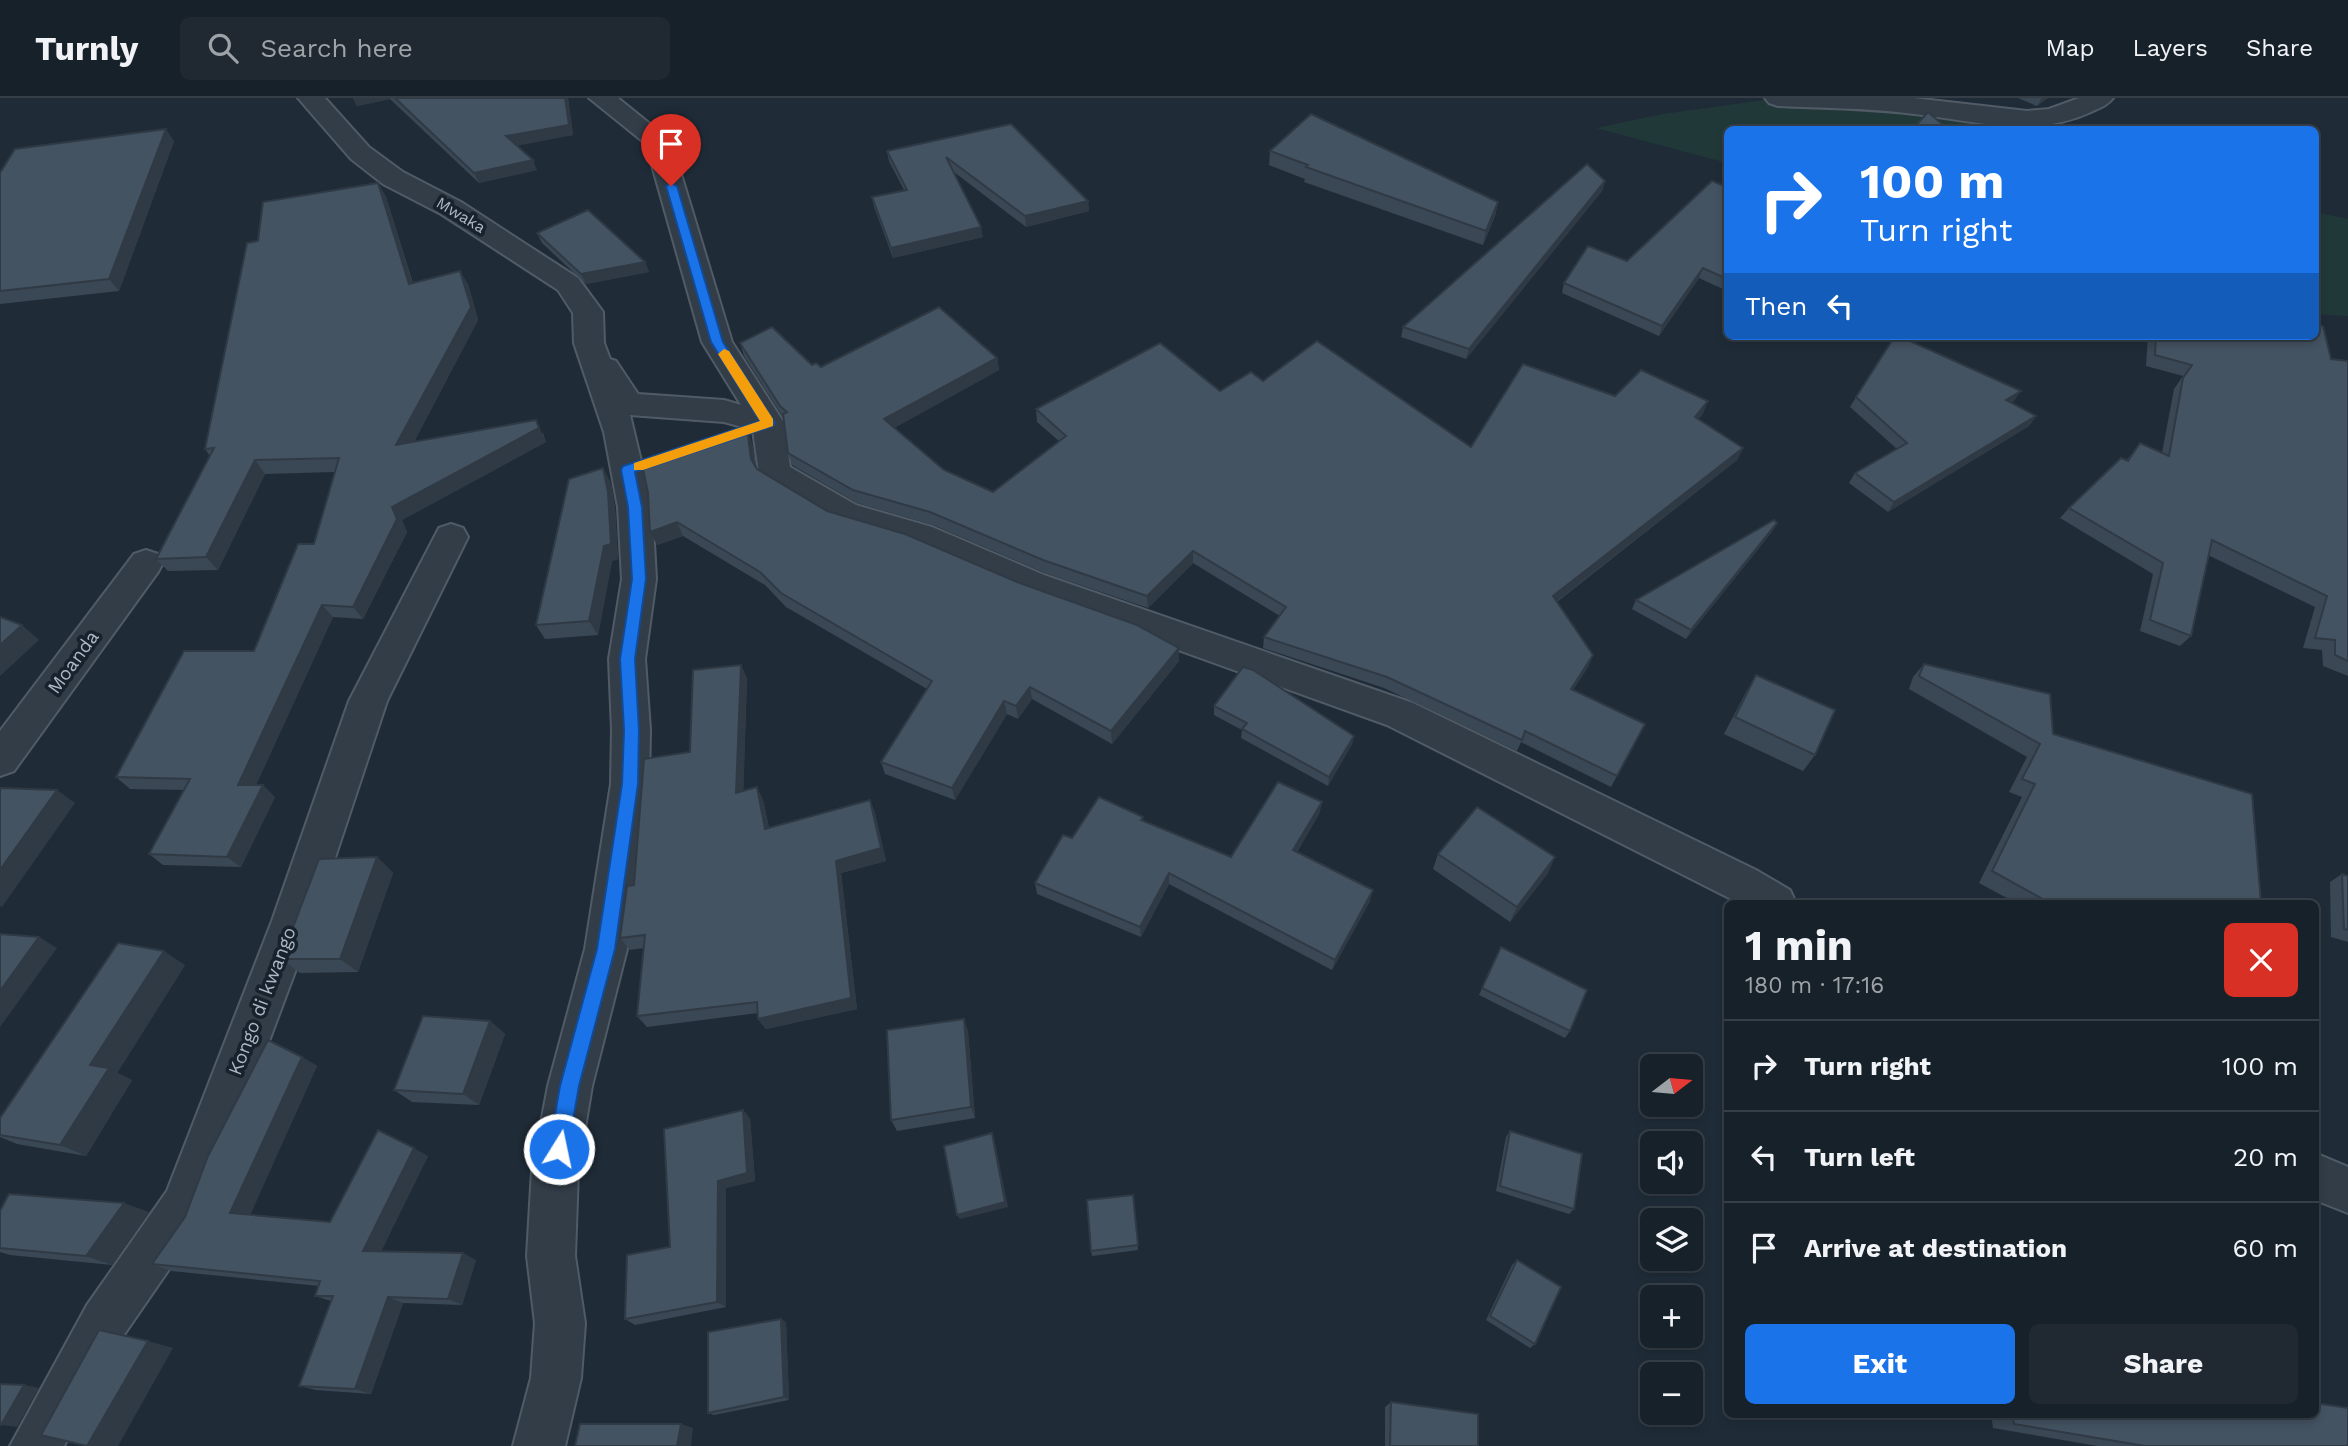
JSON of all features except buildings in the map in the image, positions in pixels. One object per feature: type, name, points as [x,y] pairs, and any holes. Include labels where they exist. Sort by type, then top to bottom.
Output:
[{"type":"street","name":"Mwaka","points":[[311,98],[360,153],[393,177],[451,208],[568,284],[588,312],[589,343]]},
{"type":"street","points":[[602,98],[658,141],[717,342],[768,423],[775,473],[845,514],[920,537],[1068,598],[1400,714],[1742,883],[1770,900]]},
{"type":"street","points":[[1778,98],[1910,105],[1983,118],[2047,118],[2076,111],[2100,98]]},
{"type":"street","points":[[589,343],[629,404],[724,411],[768,423]]},
{"type":"street","points":[[539,1446],[556,1378],[560,1323],[551,1256],[555,1170],[569,1086],[606,949],[630,784],[631,730],[627,659],[639,579],[635,507],[640,466],[620,432],[589,343]]},
{"type":"street","points":[[715,441],[768,423]]},
{"type":"street","name":"Kongo di kwango","points":[[36,1446],[104,1322],[184,1206],[293,921],[368,701],[451,537]]},
{"type":"street","name":"Moanda","points":[[0,760],[146,563]]},
{"type":"street","points":[[2319,1178],[2348,1190]]},
{"type":"green space","points":[[1779,98],[2047,118],[2054,126],[1724,126],[1724,162],[1596,128],[1663,114]]},
{"type":"green space","points":[[2319,213],[2348,219],[2348,316],[2319,314]]},
{"type":"slow traffic","points":[[639,466],[768,423],[724,354]]},
{"type":"route","points":[[559,1149],[569,1086],[606,949],[630,784],[631,730],[627,659],[639,579],[635,507],[628,470],[768,423],[717,342],[671,186]]}]
